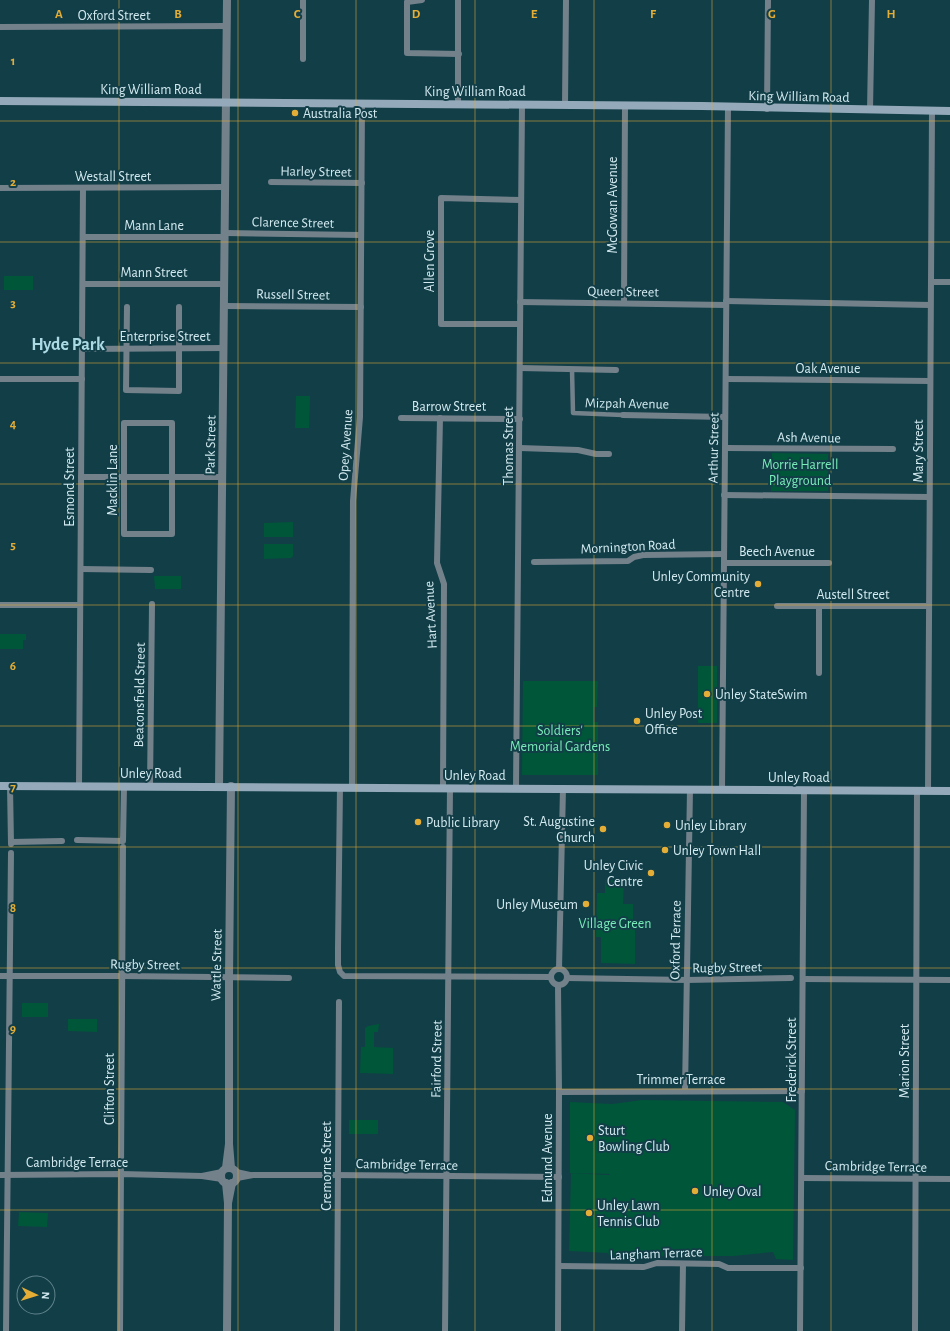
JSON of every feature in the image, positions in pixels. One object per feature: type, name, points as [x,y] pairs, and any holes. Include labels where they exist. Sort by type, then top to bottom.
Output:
[{"type":"main road","name":"King William Road","points":[[0,101],[566,105],[950,111]]},
{"type":"main road","name":"Unley Road","points":[[0,786],[231,786],[950,791]]},
{"type":"street","name":"Park Street","points":[[220,787],[227,0]]},
{"type":"street","points":[[303,0],[303,58]]},
{"type":"street","points":[[422,0],[407,2],[407,53],[459,54]]},
{"type":"street","points":[[458,0],[458,104]]},
{"type":"street","points":[[566,0],[566,105]]},
{"type":"street","points":[[766,109],[768,0]]},
{"type":"street","points":[[870,110],[872,0]]},
{"type":"street","name":"Oxford Street","points":[[0,27],[227,26]]},
{"type":"street","name":"Opey Avenue","points":[[352,787],[353,501],[360,417],[362,104]]},
{"type":"street","name":"Thomas Street","points":[[516,788],[522,105]]},
{"type":"street","name":"McGowan Avenue","points":[[624,303],[625,106]]},
{"type":"street","name":"Arthur Street","points":[[722,789],[728,107]]},
{"type":"street","name":"Mary Street","points":[[928,791],[932,111]]},
{"type":"street","name":"Harley Street","points":[[271,182],[362,183]]},
{"type":"street","name":"Westall Street","points":[[0,188],[226,187]]},
{"type":"street","name":"Esmond Street","points":[[79,786],[83,188]]},
{"type":"street","name":"Allen Grove","points":[[520,324],[441,324],[441,206],[442,198],[521,200]]},
{"type":"street","name":"Clarence Street","points":[[225,235],[361,235]]},
{"type":"street","name":"Mann Lane","points":[[83,237],[225,235]]},
{"type":"street","points":[[931,282],[950,282]]},
{"type":"street","name":"Mann Street","points":[[83,284],[225,284]]},
{"type":"street","name":"Queen Street","points":[[520,302],[930,305]]},
{"type":"street","name":"Russell Street","points":[[225,306],[360,307]]},
{"type":"street","points":[[127,308],[126,390],[179,391],[179,307]]},
{"type":"street","name":"Enterprise Street","points":[[82,349],[224,348]]},
{"type":"street","points":[[520,368],[616,370]]},
{"type":"street","name":"Mizpah Avenue","points":[[572,369],[572,414],[725,417]]},
{"type":"street","points":[[0,379],[82,379]]},
{"type":"street","name":"Oak Avenue","points":[[726,379],[930,381]]},
{"type":"street","name":"Barrow Street","points":[[401,418],[520,419]]},
{"type":"street","name":"Hart Avenue","points":[[440,418],[437,563],[444,584],[447,788]]},
{"type":"street","name":"Macklin Lane","points":[[124,423],[172,423],[172,477],[172,534],[124,534],[124,423]]},
{"type":"street","points":[[520,448],[578,450],[596,454],[609,454]]},
{"type":"street","name":"Ash Avenue","points":[[725,448],[893,450]]},
{"type":"street","points":[[81,477],[223,477]]},
{"type":"street","points":[[724,495],[929,497]]},
{"type":"street","name":"Mornington Road","points":[[534,562],[628,561],[634,557],[643,556],[724,554]]},
{"type":"street","name":"Beech Avenue","points":[[724,563],[830,563]]},
{"type":"street","points":[[81,569],[151,570]]},
{"type":"street","name":"Beaconsfield Street","points":[[150,787],[152,604]]},
{"type":"street","points":[[0,605],[80,605]]},
{"type":"street","name":"Austell Street","points":[[777,606],[928,606]]},
{"type":"street","points":[[819,606],[819,672]]},
{"type":"street","points":[[10,786],[11,843],[62,842]]},
{"type":"street","name":"Clifton Street","points":[[120,1331],[124,786]]},
{"type":"street","name":"Wattle Street","points":[[227,1331],[231,786]]},
{"type":"street","points":[[340,787],[338,965],[340,972],[344,976],[551,977]]},
{"type":"street","name":"Fairford Street","points":[[445,1331],[448,976],[447,788]]},
{"type":"street","points":[[558,969],[563,788]]},
{"type":"street","name":"Oxford Terrace","points":[[685,1091],[690,789]]},
{"type":"street","name":"Frederick Street","points":[[800,1331],[804,790]]},
{"type":"street","name":"Marion Street","points":[[916,1331],[915,1179],[917,791]]},
{"type":"street","points":[[77,840],[123,844]]},
{"type":"street","points":[[6,1331],[11,853]]},
{"type":"street","points":[[551,977],[554,971],[558,969]]},
{"type":"street","points":[[551,977],[553,982],[558,985],[564,983],[567,978],[565,972],[558,969]]},
{"type":"street","name":"Rugby Street","points":[[0,976],[289,978]]},
{"type":"street","name":"Rugby Street","points":[[567,978],[686,980],[791,978]]},
{"type":"street","points":[[803,979],[950,980]]},
{"type":"street","name":"Edmund Avenue","points":[[558,985],[560,1092],[558,1331]]},
{"type":"street","name":"Cremorne Street","points":[[336,1331],[339,1002]]},
{"type":"street","name":"Trimmer Terrace","points":[[560,1092],[802,1091]]},
{"type":"street","name":"Cambridge Terrace","points":[[0,1175],[121,1174],[202,1176],[337,1175],[559,1177]]},
{"type":"street","name":"Cambridge Terrace","points":[[802,1178],[950,1179]]},
{"type":"street","name":"Langham Terrace","points":[[559,1266],[644,1267],[657,1263],[719,1264],[728,1268],[800,1268]]},
{"type":"street","points":[[682,1331],[683,1264]]},
{"type":"green space","points":[[4,276],[33,276],[33,290],[4,290]]},
{"type":"green space","points":[[296,396],[310,396],[309,428],[295,428]]},
{"type":"green space","name":"Morrie Harrell Playground","points":[[772,453],[828,454],[828,491],[771,491]]},
{"type":"green space","points":[[293,522],[293,537],[264,537],[264,523]]},
{"type":"green space","points":[[264,544],[293,544],[293,556],[291,558],[264,559]]},
{"type":"green space","points":[[154,576],[181,576],[181,589],[155,589]]},
{"type":"green space","points":[[0,634],[26,634],[26,640],[23,640],[23,649],[0,649]]},
{"type":"green space","name":"Unley StateSwim","points":[[698,666],[717,666],[717,723],[698,723]]},
{"type":"green space","name":"Soldiers' Memorial Gardens","points":[[523,681],[598,681],[597,707],[594,707],[594,722],[598,722],[598,775],[522,775]]},
{"type":"green space","name":"Village Green","points":[[605,880],[624,880],[623,904],[633,904],[633,924],[635,924],[635,964],[601,963],[601,937],[596,937],[597,893],[605,893]]},
{"type":"green space","points":[[22,1003],[48,1003],[48,1017],[22,1017]]},
{"type":"green space","points":[[68,1019],[97,1019],[97,1032],[68,1031]]},
{"type":"green space","points":[[379,1024],[378,1032],[374,1032],[374,1047],[393,1048],[393,1074],[360,1073],[361,1047],[365,1047],[365,1028]]},
{"type":"green space","points":[[642,1100],[783,1102],[795,1110],[793,1260],[776,1259],[773,1252],[733,1256],[609,1256],[608,1253],[569,1251],[571,1173],[570,1102],[612,1104]],"holes":[[[572,1173],[610,1174],[609,1175]]]},
{"type":"green space","points":[[349,1120],[378,1120],[378,1134],[349,1134]]},
{"type":"green space","points":[[19,1212],[48,1213],[47,1227],[18,1226]]},
{"type":"place","name":"Australia Post","points":[[295,113]]},
{"type":"place","name":"Unley Community Centre","points":[[758,584]]},
{"type":"place","name":"Unley StateSwim","points":[[707,694]]},
{"type":"place","name":"Unley Post Office","points":[[637,721]]},
{"type":"place","name":"Public Library","points":[[418,822]]},
{"type":"place","name":"Unley Library","points":[[667,825]]},
{"type":"place","name":"St. Augustine Church","points":[[603,829]]},
{"type":"place","name":"Unley Town Hall","points":[[665,850]]},
{"type":"place","name":"Unley Civic Centre","points":[[651,873]]},
{"type":"place","name":"Unley Museum","points":[[586,904]]},
{"type":"place","name":"Sturt Bowling Club","points":[[590,1138]]},
{"type":"place","name":"Unley Oval","points":[[695,1191]]},
{"type":"place","name":"Unley Lawn Tennis Club","points":[[589,1213]]},
{"type":"district","name":"Hyde Park","points":[[68,344]]}]
